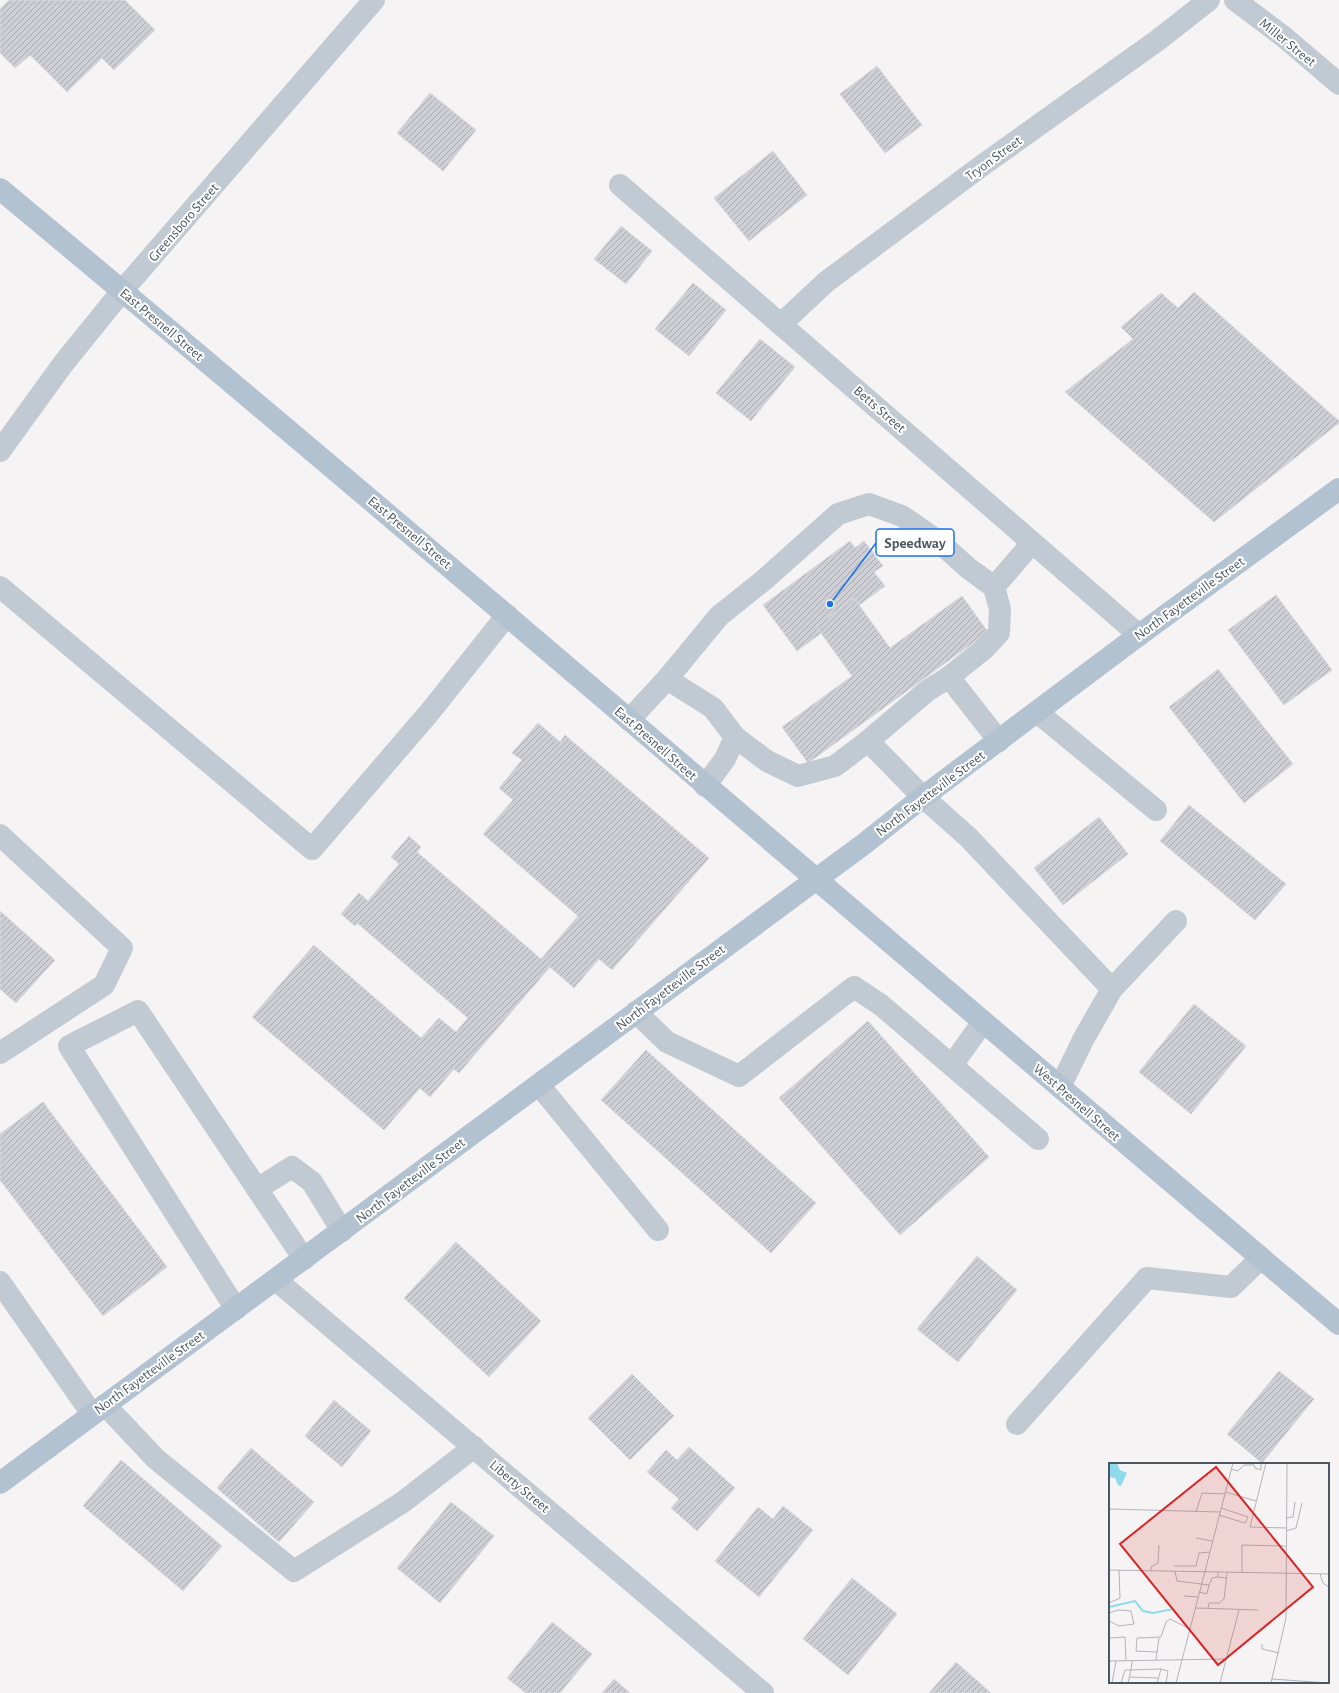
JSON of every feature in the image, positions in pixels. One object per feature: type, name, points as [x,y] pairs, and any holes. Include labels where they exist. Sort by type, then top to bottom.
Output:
[{"type":"main road","name":"East Presnell Street","points":[[0,189],[326,461],[705,786],[816,878]]},
{"type":"main road","name":"North Fayetteville Street","points":[[0,1483],[98,1409],[276,1280],[816,878],[864,844],[923,797],[1139,635],[1338,493]]},
{"type":"main road","name":"West Presnell Street","points":[[816,878],[983,1022],[1339,1324]]},
{"type":"street","name":"Greensboro Street","points":[[0,451],[63,364],[122,291],[374,0]]},
{"type":"street","name":"Tryon Street","points":[[782,323],[826,282],[980,167],[1158,40],[1209,0]]},
{"type":"street","name":"Miller Street","points":[[1235,0],[1284,37],[1339,84]]},
{"type":"street","name":"Betts Street","points":[[620,185],[782,323],[1139,635]]},
{"type":"street","points":[[629,720],[667,678],[719,616],[764,580],[838,514],[869,504],[902,516],[938,541],[968,568],[994,587],[1000,609],[999,633],[984,649],[927,691],[868,741],[835,766],[798,776],[767,761],[735,737],[713,708],[667,678]]},
{"type":"street","points":[[994,587],[1032,543]]},
{"type":"street","points":[[0,586],[312,849],[429,713],[507,615]]},
{"type":"street","points":[[948,676],[999,741]]},
{"type":"street","points":[[1036,712],[1156,810]]},
{"type":"street","points":[[705,786],[725,759],[735,737]]},
{"type":"street","points":[[868,741],[923,797],[968,837],[1112,989]]},
{"type":"street","points":[[0,835],[122,948],[104,985],[0,1053]]},
{"type":"street","points":[[1060,1087],[1084,1038],[1112,989],[1176,922]]},
{"type":"street","points":[[636,1012],[667,1042],[739,1076],[854,987],[881,1006],[1038,1139]]},
{"type":"street","points":[[236,1309],[68,1046],[138,1011],[304,1259]]},
{"type":"street","points":[[952,1065],[983,1022]]},
{"type":"street","points":[[539,1085],[658,1230]]},
{"type":"street","points":[[257,1188],[292,1167],[312,1182],[342,1231]]},
{"type":"street","points":[[1017,1424],[1147,1278],[1231,1287],[1261,1258]]},
{"type":"street","name":"Liberty Street","points":[[276,1280],[763,1693]]},
{"type":"street","points":[[0,1282],[98,1409],[156,1459],[294,1571],[403,1502],[474,1447]]},
{"type":"building","points":[[9,0],[125,0],[155,30],[114,70],[102,58],[67,92],[30,55],[15,68],[0,53],[0,9]]},
{"type":"building","points":[[877,66],[922,125],[885,153],[840,94]]},
{"type":"building","points":[[430,93],[476,130],[443,171],[397,133]]},
{"type":"building","points":[[773,151],[807,195],[749,241],[714,198]]},
{"type":"building","points":[[621,226],[652,251],[626,284],[594,259]]},
{"type":"building","points":[[693,283],[726,310],[689,356],[655,329]]},
{"type":"building","points":[[1194,292],[1339,421],[1339,423],[1214,522],[1065,392],[1133,339],[1121,327],[1161,293],[1178,308]]},
{"type":"building","points":[[760,339],[795,367],[751,421],[716,393]]},
{"type":"building","points":[[850,541],[855,548],[864,541],[883,566],[874,572],[885,586],[797,651],[763,605]]},
{"type":"building","points":[[1276,595],[1332,670],[1284,705],[1228,630]]},
{"type":"building","points":[[962,596],[988,632],[808,763],[782,727],[852,676],[816,626],[854,598],[890,648]]},
{"type":"building","points":[[1218,669],[1293,764],[1244,803],[1169,707]]},
{"type":"building","points":[[538,723],[560,742],[565,735],[709,858],[612,970],[599,959],[574,988],[550,967],[459,1073],[454,1069],[430,1097],[420,1088],[384,1130],[252,1017],[314,945],[421,1038],[439,1018],[456,1032],[468,1018],[357,923],[355,926],[341,914],[359,893],[368,901],[399,864],[391,857],[409,836],[421,847],[417,852],[541,959],[578,916],[483,834],[513,800],[499,788],[522,760],[512,753]]},
{"type":"building","points":[[1189,805],[1286,884],[1255,920],[1160,841]]},
{"type":"building","points":[[1099,817],[1128,854],[1063,905],[1034,868]]},
{"type":"building","points":[[0,911],[55,960],[16,1003],[0,989]]},
{"type":"building","points":[[1194,1004],[1246,1046],[1191,1114],[1139,1072]]},
{"type":"building","points":[[868,1021],[989,1157],[900,1235],[779,1098]]},
{"type":"building","points":[[646,1050],[816,1203],[771,1253],[601,1100]]},
{"type":"building","points":[[43,1102],[167,1267],[103,1316],[0,1180],[0,1134]]},
{"type":"building","points":[[456,1242],[541,1321],[489,1377],[404,1298]]},
{"type":"building","points":[[977,1256],[1017,1290],[958,1362],[917,1329]]},
{"type":"building","points":[[1279,1371],[1314,1399],[1262,1463],[1227,1434]]},
{"type":"building","points":[[632,1374],[674,1416],[630,1460],[588,1418]]},
{"type":"building","points":[[334,1400],[371,1431],[342,1467],[305,1436]]},
{"type":"building","points":[[689,1447],[735,1488],[697,1531],[671,1508],[679,1499],[647,1472],[666,1450],[677,1460]]},
{"type":"building","points":[[251,1448],[314,1502],[279,1542],[217,1488]]},
{"type":"building","points":[[121,1460],[222,1546],[183,1591],[83,1506]]},
{"type":"building","points":[[451,1502],[494,1536],[440,1603],[397,1568]]},
{"type":"building","points":[[783,1506],[813,1530],[759,1597],[715,1561],[758,1507],[773,1519]]},
{"type":"building","points":[[852,1578],[897,1614],[848,1675],[803,1639]]},
{"type":"building","points":[[552,1622],[592,1654],[560,1693],[526,1693],[507,1678]]},
{"type":"building","points":[[956,1662],[991,1693],[929,1693]]},
{"type":"building","points":[[614,1679],[630,1693],[602,1693]]},
{"type":"place","name":"Speedway","points":[[830,604]]}]
